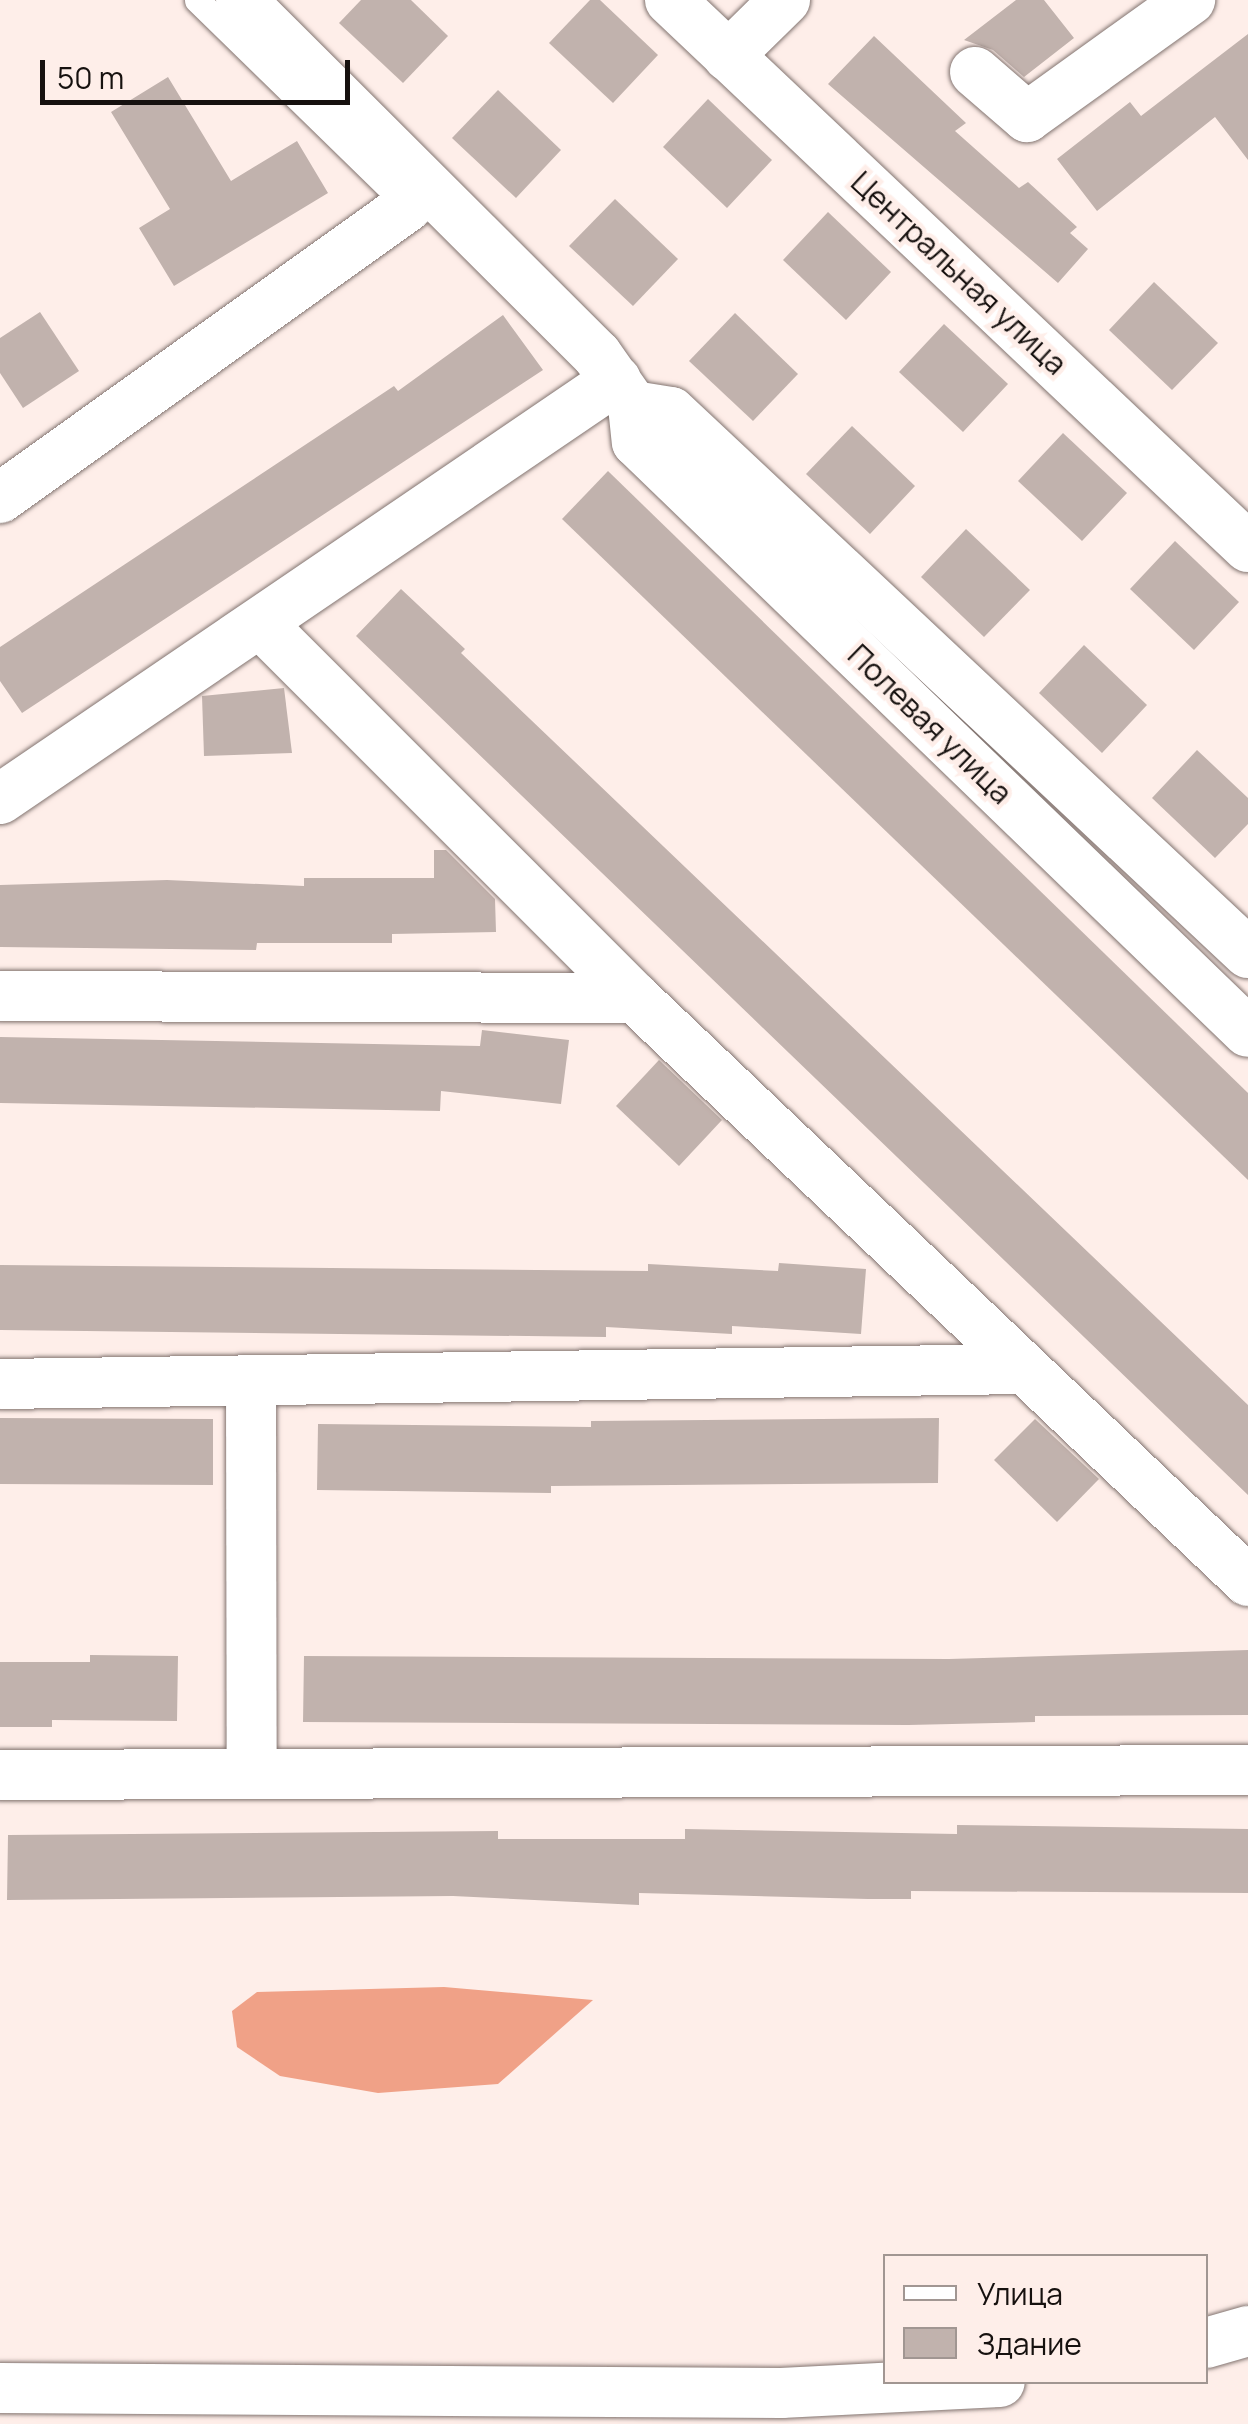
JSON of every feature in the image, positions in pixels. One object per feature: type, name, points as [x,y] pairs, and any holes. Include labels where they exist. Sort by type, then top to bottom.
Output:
[{"type":"street","name":"Полевая улица","points":[[241,0],[624,393],[671,412],[1248,952]]},
{"type":"street","name":"Центральная улица","points":[[670,0],[1248,546]]},
{"type":"street","points":[[728,56],[784,0]]},
{"type":"street","points":[[975,72],[1027,116],[1190,0]]},
{"type":"street","points":[[0,498],[408,206]]},
{"type":"street","points":[[0,800],[262,625],[624,393]]},
{"type":"street","name":"Полевая улица","points":[[624,393],[637,442],[1248,1032]]},
{"type":"street","points":[[262,625],[635,998],[1248,1581]]},
{"type":"street","points":[[1081,870],[1119,828]]},
{"type":"street","points":[[0,996],[635,998]]},
{"type":"street","points":[[0,1384],[1022,1370]]},
{"type":"street","points":[[251,1380],[252,1774]]},
{"type":"street","points":[[0,1775],[1248,1770]]},
{"type":"street","points":[[1208,2342],[1248,2331]]},
{"type":"street","points":[[0,2388],[782,2393],[960,2384]]},
{"type":"lane","points":[[197,0],[408,206]]},
{"type":"shaded area","points":[[444,1987],[593,2000],[498,2084],[378,2093],[280,2076],[237,2047],[232,2011],[257,1992]]},
{"type":"building","points":[[361,0],[411,0],[448,36],[403,83],[339,23]]},
{"type":"building","points":[[590,0],[600,0],[658,55],[613,103],[549,43]]},
{"type":"building","points":[[1016,0],[1044,0],[1074,38],[1024,77],[993,50],[964,40]]},
{"type":"building","points":[[1248,34],[1248,160],[1215,117],[1097,211],[1057,159],[1130,102],[1141,116]]},
{"type":"building","points":[[874,36],[966,123],[955,131],[1019,188],[1028,182],[1077,227],[1070,233],[1088,249],[1058,283],[828,84]]},
{"type":"building","points":[[168,77],[231,181],[297,141],[328,193],[174,286],[139,228],[170,209],[111,112]]},
{"type":"building","points":[[498,90],[561,150],[516,198],[452,138]]},
{"type":"building","points":[[708,99],[772,160],[727,208],[663,147]]},
{"type":"building","points":[[615,199],[678,259],[633,306],[569,246]]},
{"type":"building","points":[[828,212],[891,272],[846,320],[783,260]]},
{"type":"building","points":[[1154,282],[1218,343],[1172,390],[1109,330]]},
{"type":"building","points":[[40,312],[79,371],[23,408],[0,373],[0,338]]},
{"type":"building","points":[[735,313],[798,374],[753,421],[689,361]]},
{"type":"building","points":[[503,315],[543,370],[22,713],[0,681],[0,647],[394,386],[398,391]]},
{"type":"building","points":[[944,324],[1008,384],[963,432],[899,372]]},
{"type":"building","points":[[852,426],[915,486],[870,534],[806,474]]},
{"type":"building","points":[[1063,433],[1127,493],[1082,541],[1018,481]]},
{"type":"building","points":[[608,471],[1248,1093],[1248,1180],[562,519]]},
{"type":"building","points":[[966,529],[1030,590],[984,637],[921,577]]},
{"type":"building","points":[[1175,541],[1239,602],[1194,650],[1130,589]]},
{"type":"building","points":[[401,589],[465,649],[461,653],[1248,1405],[1248,1495],[356,636]]},
{"type":"building","points":[[1084,645],[1147,705],[1102,753],[1039,693]]},
{"type":"building","points":[[284,688],[292,753],[204,756],[202,696]]},
{"type":"building","points":[[1197,750],[1248,798],[1248,824],[1215,858],[1152,798]]},
{"type":"building","points":[[434,850],[446,850],[495,899],[496,932],[392,934],[392,943],[257,943],[256,950],[0,947],[0,885],[167,880],[304,886],[304,878],[434,878]]},
{"type":"building","points":[[482,1030],[569,1040],[561,1104],[441,1091],[440,1111],[0,1103],[0,1037],[480,1046]]},
{"type":"building","points":[[659,1060],[722,1120],[679,1166],[616,1106]]},
{"type":"building","points":[[779,1263],[866,1269],[861,1334],[732,1326],[732,1334],[606,1327],[606,1337],[0,1330],[0,1265],[648,1271],[648,1264],[778,1271]]},
{"type":"building","points":[[0,1418],[213,1419],[213,1485],[0,1484]]},
{"type":"building","points":[[939,1418],[938,1483],[551,1486],[551,1493],[317,1490],[318,1424],[591,1427],[591,1421]]},
{"type":"building","points":[[1035,1419],[1099,1479],[1057,1522],[994,1460]]},
{"type":"building","points":[[1248,1650],[1248,1715],[1035,1716],[1035,1722],[908,1725],[303,1722],[304,1656],[949,1659]]},
{"type":"building","points":[[90,1655],[178,1656],[177,1721],[52,1720],[52,1727],[0,1727],[0,1662],[90,1662]]},
{"type":"building","points":[[957,1825],[1248,1829],[1248,1893],[911,1891],[911,1899],[868,1899],[639,1893],[639,1905],[453,1896],[7,1900],[8,1835],[498,1831],[498,1839],[685,1839],[685,1829],[957,1834]]}]
